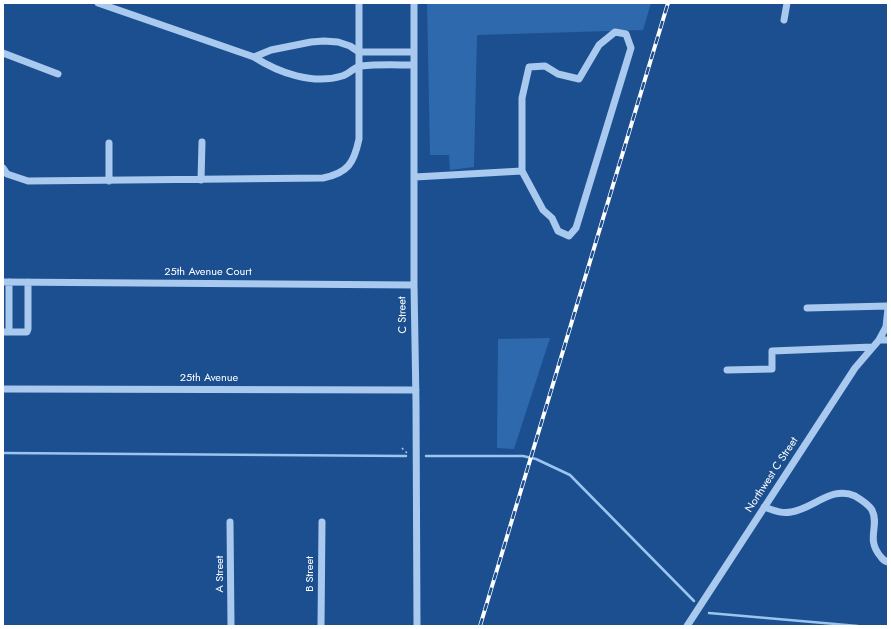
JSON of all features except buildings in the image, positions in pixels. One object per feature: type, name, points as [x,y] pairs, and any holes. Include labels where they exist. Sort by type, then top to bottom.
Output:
[{"type":"street","points":[[98,3],[254,57],[277,70],[306,78],[328,79],[342,77],[359,66],[414,65]]},
{"type":"street","points":[[3,168],[7,174],[28,181],[323,178],[334,176],[343,172],[352,162],[359,139],[359,3]]},
{"type":"street","name":"C Street","points":[[414,3],[414,285],[417,626]]},
{"type":"street","points":[[784,20],[787,3]]},
{"type":"street","points":[[615,32],[626,34],[630,48],[620,85],[576,228],[568,236],[558,231],[552,218],[543,210],[522,171],[522,98],[529,67],[545,66],[558,74],[578,79],[599,45],[615,32]]},
{"type":"street","points":[[254,57],[271,50],[311,42],[338,42],[350,46],[359,52],[414,52]]},
{"type":"street","points":[[3,53],[58,74]]},
{"type":"street","points":[[201,180],[202,142]]},
{"type":"street","points":[[109,143],[109,181]]},
{"type":"street","points":[[414,177],[522,171]]},
{"type":"street","points":[[6,282],[6,332],[26,332],[28,329],[28,282]]},
{"type":"street","name":"25th Avenue Court","points":[[6,282],[414,285]]},
{"type":"street","points":[[807,308],[888,307],[886,327],[879,340],[888,340]]},
{"type":"street","name":"Northwest C Street","points":[[687,626],[855,368],[879,340]]},
{"type":"street","points":[[727,370],[772,369],[772,351],[872,347]]},
{"type":"street","name":"25th Avenue","points":[[3,389],[416,390]]},
{"type":"street","points":[[764,507],[778,512],[792,512],[833,494],[855,496],[870,507],[874,518],[873,544],[875,550],[885,561],[888,562]]},
{"type":"street","name":"A Street","points":[[230,522],[231,626]]},
{"type":"street","name":"B Street","points":[[321,626],[322,522]]},
{"type":"path","points":[[402,448],[409,454]]},
{"type":"shaded area","points":[[427,3],[651,3],[643,30],[477,35],[474,167],[450,170],[449,155],[430,155]]},
{"type":"shaded area","points":[[550,338],[514,449],[497,448],[498,339]]},
{"type":"waterway","points":[[3,453],[406,456]]},
{"type":"waterway","points":[[426,456],[523,456],[536,459],[570,475],[694,601]]},
{"type":"waterway","points":[[709,613],[858,626]]},
{"type":"railway","points":[[480,626],[668,3]]}]
